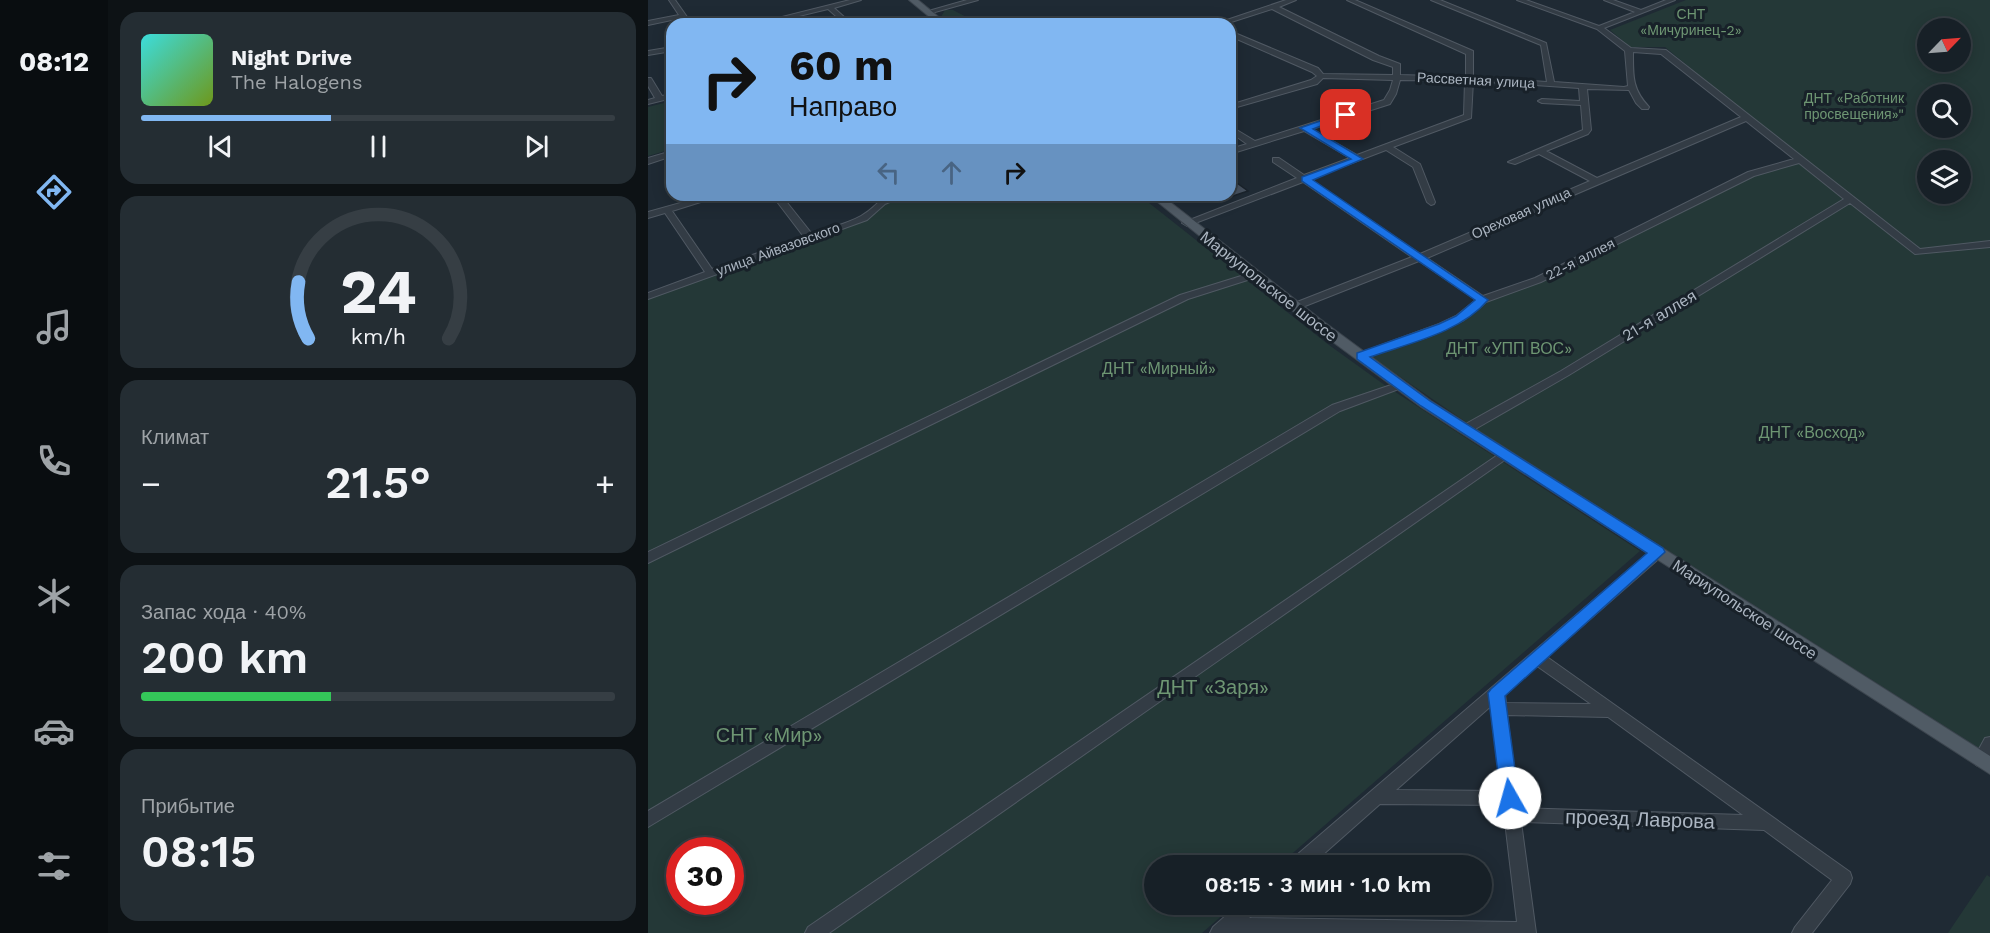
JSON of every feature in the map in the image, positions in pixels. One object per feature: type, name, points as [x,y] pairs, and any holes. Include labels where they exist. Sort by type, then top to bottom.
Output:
[{"type":"main road","points":[[913,0],[936,18]]},
{"type":"main road","name":"Мариупольское шоссе","points":[[1161,201],[1400,385],[1658,552],[1986,755]]},
{"type":"street","points":[[672,0],[682,16],[672,18]]},
{"type":"street","points":[[782,18],[858,0]]},
{"type":"street","points":[[928,12],[975,0]]},
{"type":"street","points":[[1236,18],[1293,0]]},
{"type":"street","points":[[1188,223],[1468,116],[1470,53],[1467,50],[1350,0]]},
{"type":"street","points":[[1434,0],[1544,44],[1551,84]]},
{"type":"street","points":[[1520,0],[1599,28],[1629,50],[1663,52],[1918,252],[1990,244]]},
{"type":"street","points":[[1607,0],[1641,12]]},
{"type":"street","points":[[1599,28],[1672,0]]},
{"type":"street","points":[[1236,150],[1387,102],[1391,98],[1397,77],[1397,66],[1376,58],[1272,6]]},
{"type":"street","points":[[829,7],[842,18]]},
{"type":"street","points":[[648,23],[666,19]]},
{"type":"street","points":[[1236,36],[1315,70],[1321,76],[1314,82],[1236,105]]},
{"type":"street","points":[[648,54],[666,50]]},
{"type":"street","points":[[1629,50],[1631,87],[1635,99],[1645,107]]},
{"type":"street","name":"Рассветная улица","points":[[1321,76],[1470,79],[1625,89],[1631,87]]},
{"type":"street","points":[[648,80],[660,99]]},
{"type":"street","points":[[1512,162],[1587,130],[1583,86]]},
{"type":"street","points":[[648,102],[666,98]]},
{"type":"street","points":[[1542,101],[1584,103]]},
{"type":"street","name":"Ореховая улица","points":[[1296,306],[1421,257],[1745,118]]},
{"type":"street","points":[[1305,128],[1358,159]]},
{"type":"street","points":[[1236,132],[1253,144]]},
{"type":"street","points":[[1389,148],[1417,166],[1431,202]]},
{"type":"street","points":[[1540,151],[1596,181]]},
{"type":"street","points":[[648,160],[666,155]]},
{"type":"street","points":[[1276,160],[1482,300]]},
{"type":"street","name":"22-я аллея","points":[[1361,356],[1443,326],[1460,318],[1482,300],[1538,280],[1751,174],[1800,160]]},
{"type":"street","name":"21-я аллея","points":[[1466,429],[1565,373],[1850,199]]},
{"type":"street","points":[[648,215],[698,201]]},
{"type":"street","points":[[781,201],[810,238]]},
{"type":"street","name":"улица Айвазовского","points":[[648,296],[864,218],[885,201]]},
{"type":"street","points":[[667,210],[710,273]]},
{"type":"street","points":[[648,558],[1184,297],[1254,274]]},
{"type":"street","points":[[648,820],[1336,408],[1400,385]]},
{"type":"street","points":[[814,933],[1505,454]]},
{"type":"street","points":[[1310,855],[1377,797],[1498,701],[1537,658],[1658,552]]},
{"type":"street","points":[[1537,658],[1844,878],[1801,933]]},
{"type":"street","points":[[1498,701],[1611,711]]},
{"type":"street","points":[[1222,930],[1527,932],[1498,701]]},
{"type":"street","points":[[1377,797],[1510,798]]},
{"type":"street","name":"проезд Лаврова","points":[[1512,815],[1767,823]]},
{"type":"street","points":[[1222,930],[1239,915]]},
{"type":"green space","name":"ДНТ «Восход»","points":[[1686,0],[1990,0],[1990,755],[1476,429],[1367,354],[1443,326],[1508,291],[1538,280],[1751,174],[1800,159],[1665,47],[1630,47],[1610,30]]},
{"type":"green space","points":[[945,10],[953,10],[968,18],[942,18]]},
{"type":"green space","points":[[666,102],[666,151],[648,156],[648,107]]},
{"type":"green space","points":[[888,201],[1147,201],[1329,345],[1386,386],[1640,551],[1290,855],[1144,855],[1144,915],[1223,915],[1202,933],[648,933],[648,297],[865,218]]},
{"type":"green space","points":[[1987,875],[1990,877],[1990,933],[1948,933]]},
{"type":"building","points":[[1236,182],[1248,191],[1236,195]]},
{"type":"route","points":[[1346,115],[1305,128],[1358,159],[1305,179],[1482,300],[1460,318],[1443,326],[1361,356],[1426,404],[1658,552],[1497,693],[1510,798]]},
{"type":"park label","name":"СНТ «Мичуринец-2»","points":[[1691,22]]},
{"type":"park label","name":"ДНТ «Работник просвещения»\"","points":[[1854,106]]},
{"type":"park label","name":"ДНТ «УПП ВОС»","points":[[1509,348]]},
{"type":"park label","name":"ДНТ «Мирный»","points":[[1159,368]]},
{"type":"park label","name":"ДНТ «Заря»","points":[[1213,687]]},
{"type":"park label","name":"СНТ «Мир»","points":[[769,735]]}]
